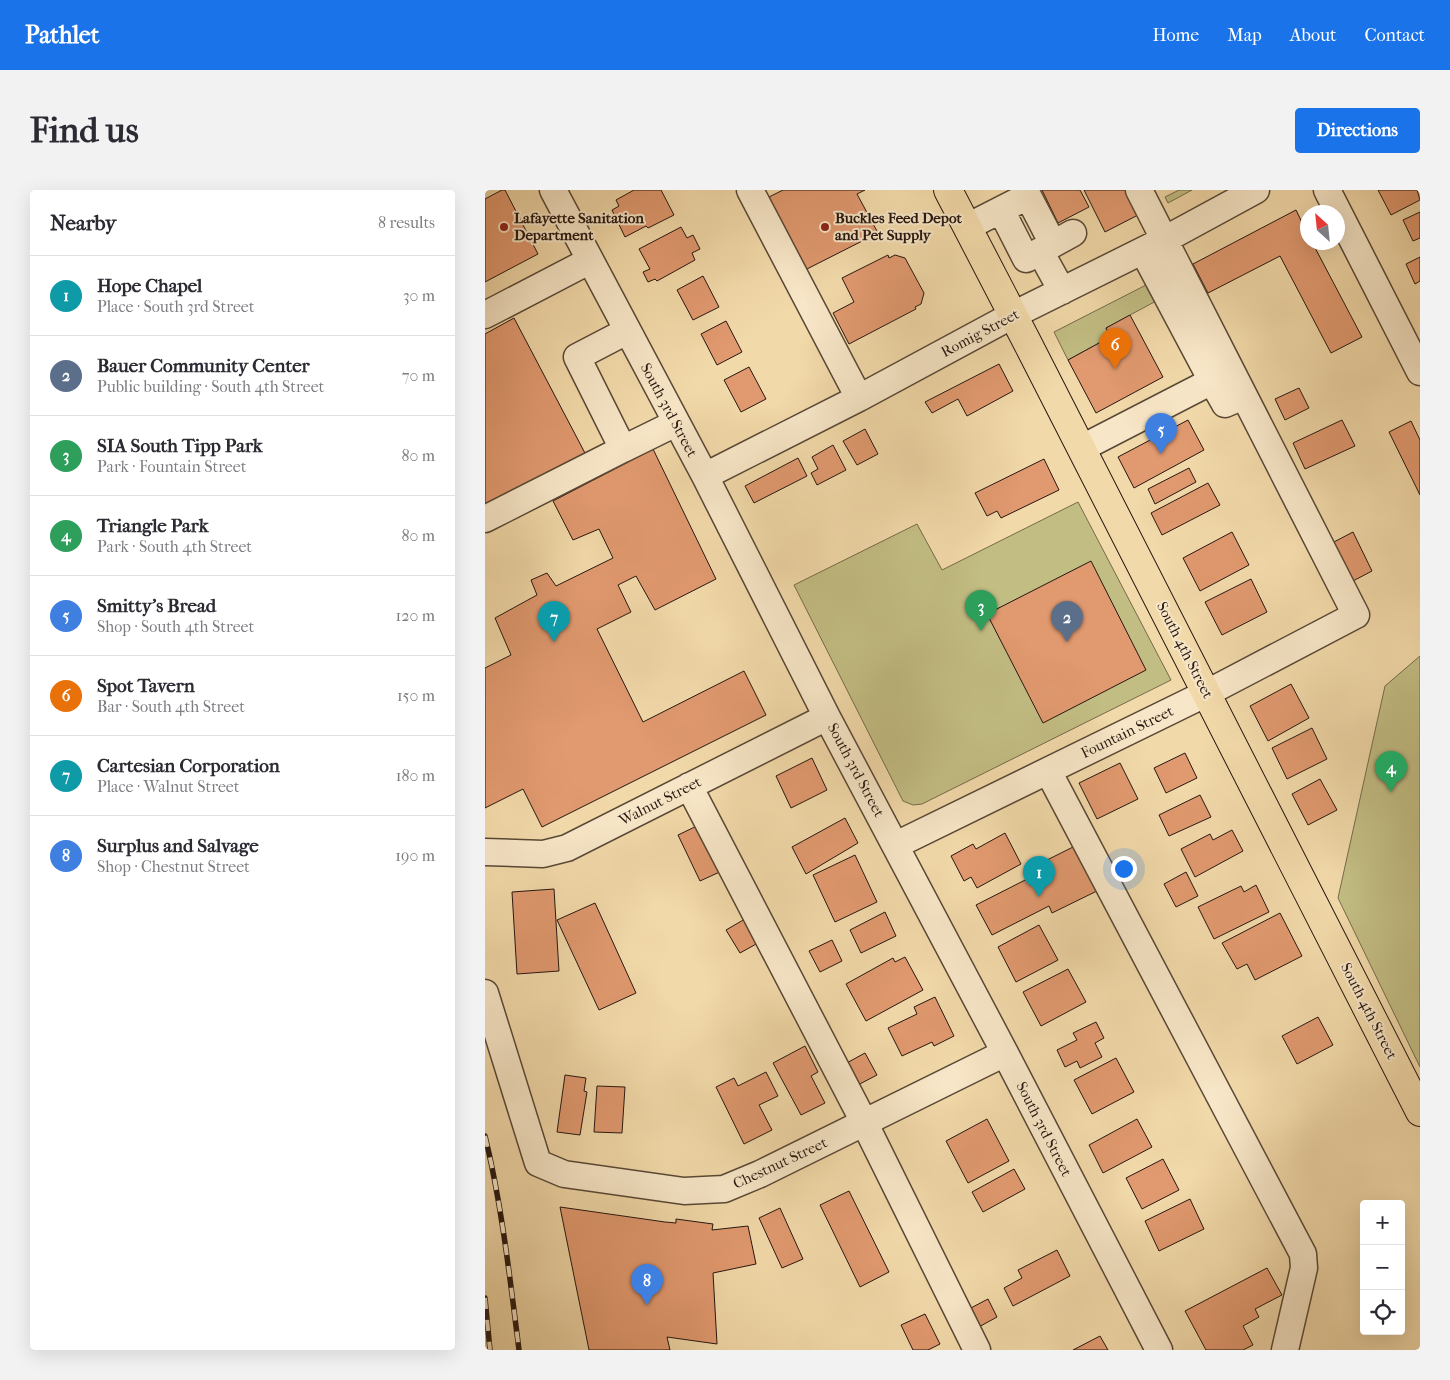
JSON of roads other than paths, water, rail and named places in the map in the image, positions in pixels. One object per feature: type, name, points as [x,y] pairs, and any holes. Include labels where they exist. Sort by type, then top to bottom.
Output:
[{"type":"main road","name":"South 4th Street","points":[[947,190],[1082,448],[1420,1112]]},
{"type":"street","name":"South 3rd Street","points":[[553,190],[589,261],[705,476],[827,717],[896,845],[1159,1350]]},
{"type":"street","points":[[750,190],[859,398]]},
{"type":"street","points":[[1139,190],[1153,245],[1212,381],[1225,404],[1244,396],[1153,245]]},
{"type":"street","name":"Romig Street","points":[[705,476],[859,398],[1013,315],[1153,245],[1256,190]]},
{"type":"street","points":[[1327,190],[1420,372]]},
{"type":"street","points":[[967,227],[1028,196],[1056,243],[1062,291]]},
{"type":"street","points":[[485,315],[589,261]]},
{"type":"street","points":[[623,449],[577,357],[627,331]]},
{"type":"street","points":[[1082,448],[1212,381]]},
{"type":"street","name":"Fountain Street","points":[[896,845],[1207,693],[1356,616],[1244,396]]},
{"type":"street","points":[[485,519],[676,423]]},
{"type":"street","name":"Walnut Street","points":[[485,852],[543,854],[567,848],[827,717]]},
{"type":"street","points":[[1048,771],[1303,1254],[1304,1268],[1285,1350]]},
{"type":"street","points":[[689,786],[865,1122],[977,1350]]},
{"type":"street","name":"Chestnut Street","points":[[485,993],[538,1163],[564,1174],[675,1190],[724,1189],[760,1174],[1005,1053]]},
{"type":"railway","points":[[485,1136],[501,1216],[519,1350]]},
{"type":"railway","points":[[485,1298],[490,1350]]},
{"type":"place","name":"Lafayette Sanitation Department","points":[[504,227]]},
{"type":"place","name":"Buckles Feed Depot and Pet Supply","points":[[825,227]]},
{"type":"place","name":"Spot Tavern","points":[[1115,369]]},
{"type":"place","name":"Smitty's Bread","points":[[1161,454]]},
{"type":"place","name":"SIA South Tipp Park","points":[[981,631]]},
{"type":"place","name":"Cartesian Corporation","points":[[554,642]]},
{"type":"place","name":"Bauer Community Center","points":[[1067,642]]},
{"type":"place","name":"Triangle Park","points":[[1391,792]]},
{"type":"place","name":"Hope Chapel","points":[[1039,897]]},
{"type":"place","name":"Surplus and Salvage","points":[[647,1305]]}]
